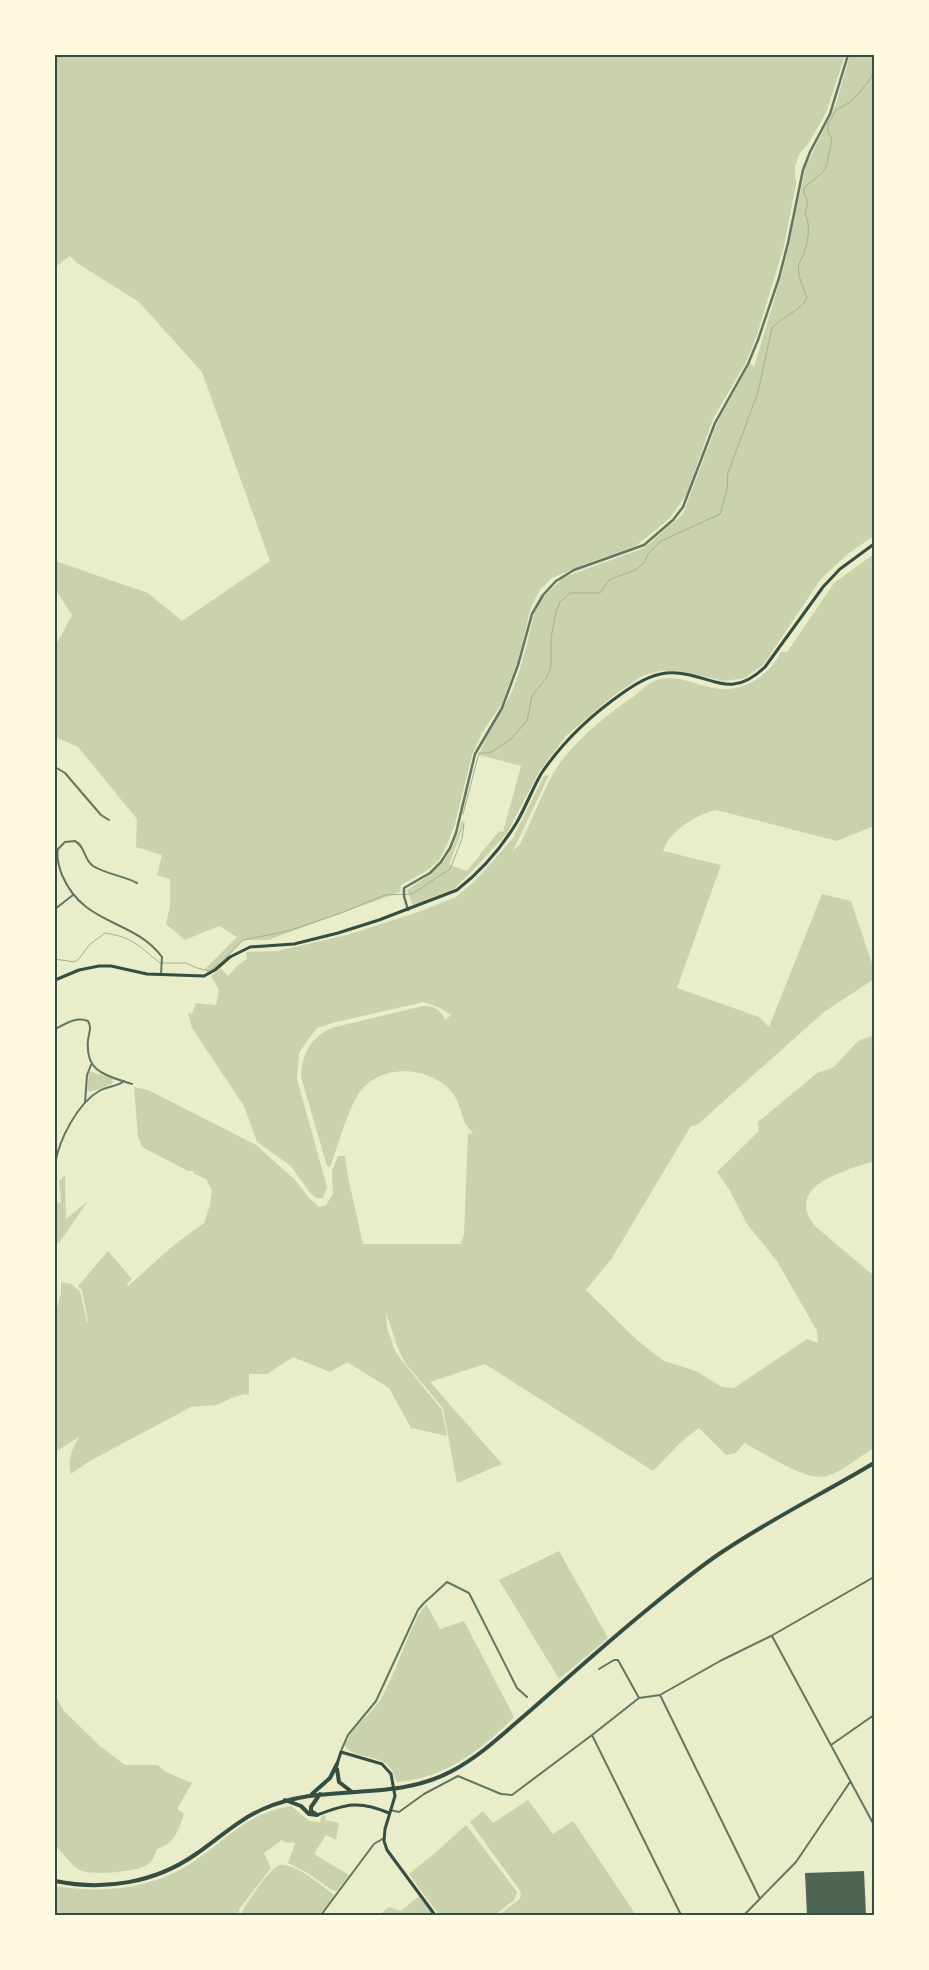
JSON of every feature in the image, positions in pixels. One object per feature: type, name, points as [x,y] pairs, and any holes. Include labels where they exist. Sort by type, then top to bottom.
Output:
[{"type":"highway","points":[[55,1881],[104,1886],[142,1880],[159,1874],[196,1854],[230,1828],[254,1813],[285,1800],[320,1794],[400,1789],[443,1776],[470,1760],[493,1742],[651,1606],[694,1572],[744,1538],[874,1463]]},
{"type":"highway","points":[[337,1764],[338,1780],[352,1792]]},
{"type":"highway","points":[[310,1795],[328,1781],[337,1764]]},
{"type":"highway","points":[[317,1815],[312,1812],[310,1807],[320,1794]]},
{"type":"highway","points":[[285,1800],[300,1806],[309,1814],[317,1815]]},
{"type":"main road","points":[[55,980],[73,972],[95,966],[112,966],[161,975],[204,976],[236,954],[250,947],[304,942],[355,928],[448,894],[468,882],[495,852],[511,832],[541,776],[562,745],[603,708],[639,682],[659,674],[677,673],[720,684],[733,684],[756,676],[766,667],[823,587],[840,569],[874,544]]},
{"type":"main road","points":[[337,1764],[341,1752],[382,1764],[391,1774],[395,1801],[390,1811],[384,1838],[387,1850],[436,1915]]},
{"type":"main road","points":[[317,1815],[338,1806],[354,1804],[390,1811]]},
{"type":"street","points":[[408,910],[403,891],[407,885],[430,873],[450,848],[456,833],[475,754],[502,708],[518,665],[534,608],[542,595],[556,581],[574,570],[644,545],[673,520],[683,507],[715,424],[748,364],[765,322],[788,243],[803,170],[811,149],[830,114],[848,55]]},
{"type":"street","points":[[55,767],[65,773],[101,815],[109,820]]},
{"type":"street","points":[[138,882],[92,866],[81,845],[75,841],[69,841],[59,847],[57,857],[63,877],[73,894],[96,915],[141,937],[160,954],[162,960],[161,975]]},
{"type":"street","points":[[55,909],[73,894]]},
{"type":"street","points":[[55,1028],[77,1019],[88,1022],[90,1027],[88,1045],[91,1065],[88,1071],[85,1103]]},
{"type":"street","points":[[91,1065],[97,1071],[132,1084]]},
{"type":"street","points":[[55,1164],[64,1136],[85,1103],[100,1090],[124,1081]]},
{"type":"street","points":[[85,1091],[92,1096]]},
{"type":"street","points":[[390,1811],[399,1812],[424,1794],[458,1776],[501,1794],[512,1795],[639,1698],[660,1695],[720,1661],[772,1636],[874,1577]]},
{"type":"street","points":[[341,1752],[348,1734],[376,1702],[418,1610],[447,1582],[469,1593],[517,1688],[527,1697]]},
{"type":"street","points":[[772,1636],[874,1825]]},
{"type":"street","points":[[599,1669],[614,1660],[618,1660],[639,1698]]},
{"type":"street","points":[[660,1695],[760,1899]]},
{"type":"street","points":[[831,1745],[874,1715]]},
{"type":"street","points":[[592,1735],[681,1915]]},
{"type":"street","points":[[744,1915],[796,1862],[850,1782]]},
{"type":"street","points":[[321,1915],[374,1844],[384,1838]]},
{"type":"green space","points":[[55,55],[845,55],[826,113],[808,144],[799,154],[795,168],[796,184],[784,246],[757,335],[747,360],[713,419],[686,495],[670,518],[636,546],[552,578],[540,590],[531,607],[518,660],[502,703],[482,733],[472,755],[455,824],[439,860],[428,870],[401,885],[400,892],[268,940],[243,940],[221,963],[208,973],[205,969],[237,937],[219,926],[185,940],[166,924],[170,906],[170,879],[157,875],[162,855],[136,847],[137,819],[78,747],[55,737],[55,647],[72,615],[55,589],[55,561],[148,593],[182,621],[270,561],[202,372],[139,302],[77,263],[70,256],[55,267]]},
{"type":"green space","points":[[850,55],[874,55],[874,536],[849,553],[821,579],[763,665],[745,678],[725,681],[677,671],[660,671],[642,676],[613,696],[566,736],[539,772],[507,833],[477,866],[455,888],[413,905],[407,890],[437,869],[443,862],[453,846],[462,821],[465,822],[449,865],[467,871],[499,831],[503,832],[521,766],[479,755],[517,680],[535,611],[541,599],[564,577],[644,548],[683,514],[718,421],[750,363],[754,367],[784,267],[806,166],[836,104]]},
{"type":"green space","points":[[874,554],[874,826],[837,841],[716,810],[685,824],[671,836],[663,851],[721,865],[677,988],[759,1017],[769,1027],[822,894],[851,901],[874,969],[874,979],[824,1012],[697,1125],[691,1126],[612,1258],[586,1290],[638,1341],[664,1361],[696,1371],[722,1387],[734,1388],[807,1339],[818,1343],[817,1331],[777,1261],[747,1224],[729,1189],[717,1172],[759,1131],[758,1122],[817,1073],[834,1067],[858,1041],[874,1035],[874,1161],[849,1169],[822,1182],[812,1190],[807,1200],[807,1212],[815,1226],[874,1276],[874,1448],[839,1471],[827,1476],[818,1477],[797,1471],[744,1443],[736,1453],[726,1455],[699,1428],[682,1441],[653,1471],[485,1364],[430,1382],[502,1464],[457,1483],[443,1408],[405,1363],[397,1346],[386,1312],[387,1327],[395,1351],[442,1410],[447,1436],[411,1428],[389,1388],[347,1362],[330,1372],[293,1357],[267,1374],[249,1374],[249,1395],[245,1394],[234,1397],[216,1405],[191,1407],[88,1462],[71,1474],[70,1459],[72,1450],[79,1437],[55,1452],[55,1315],[61,1293],[61,1282],[71,1284],[80,1291],[87,1323],[82,1290],[78,1286],[108,1251],[132,1279],[127,1284],[128,1286],[174,1245],[204,1223],[210,1205],[212,1190],[206,1179],[193,1173],[194,1171],[188,1171],[142,1147],[138,1136],[134,1087],[148,1090],[256,1145],[294,1179],[319,1207],[326,1205],[333,1194],[332,1171],[338,1156],[345,1156],[363,1244],[461,1244],[464,1234],[468,1133],[473,1134],[466,1125],[455,1097],[447,1087],[424,1074],[412,1072],[386,1074],[374,1079],[364,1087],[352,1106],[330,1167],[327,1166],[301,1077],[303,1061],[308,1048],[318,1037],[331,1028],[423,1006],[431,1006],[437,1009],[445,1020],[451,1015],[440,1008],[424,1002],[317,1028],[308,1040],[299,1053],[297,1079],[327,1187],[323,1198],[317,1198],[311,1194],[291,1166],[257,1142],[244,1106],[192,1028],[188,1013],[192,1014],[196,1003],[216,1005],[219,990],[211,976],[221,968],[228,976],[238,965],[247,959],[246,952],[277,951],[347,935],[418,912],[456,897],[476,880],[513,838],[544,776],[549,775],[513,851],[520,844],[554,772],[569,751],[601,721],[646,686],[657,680],[674,678],[724,689],[744,686],[753,682],[769,669],[781,652],[787,652],[834,583]]},
{"type":"green space","points":[[89,1071],[113,1079],[112,1084],[90,1092],[87,1090]]},
{"type":"green space","points":[[65,1175],[66,1219],[88,1201],[59,1243],[56,1242],[55,1244],[55,1203],[61,1202],[59,1181]]},
{"type":"green space","points":[[559,1551],[608,1638],[559,1679],[499,1580]]},
{"type":"green space","points":[[426,1604],[440,1629],[464,1621],[514,1717],[489,1741],[461,1760],[431,1775],[397,1782],[391,1769],[385,1763],[352,1752],[345,1746],[352,1733],[382,1697],[413,1626]]},
{"type":"green space","points":[[55,1695],[64,1711],[101,1747],[125,1765],[158,1765],[166,1772],[192,1783],[177,1809],[184,1814],[175,1836],[168,1844],[157,1849],[151,1862],[145,1866],[127,1871],[86,1872],[74,1866],[55,1845]]},
{"type":"green space","points":[[528,1800],[553,1834],[573,1821],[636,1915],[499,1915],[520,1899],[521,1892],[470,1822],[483,1811],[493,1823]]},
{"type":"green space","points":[[291,1806],[309,1821],[320,1822],[321,1817],[326,1815],[325,1820],[339,1823],[336,1840],[326,1835],[314,1854],[349,1875],[337,1891],[332,1890],[306,1872],[288,1863],[295,1843],[282,1840],[264,1853],[271,1868],[240,1908],[238,1915],[55,1915],[55,1886],[108,1889],[144,1884],[177,1871],[193,1862],[249,1821],[275,1810]]},
{"type":"green space","points":[[466,1825],[517,1892],[514,1900],[495,1915],[439,1915],[409,1874]]},
{"type":"green space","points":[[279,1865],[293,1867],[315,1880],[333,1894],[334,1896],[319,1915],[241,1915],[247,1903],[269,1873]]},
{"type":"green space","points":[[419,1896],[434,1915],[379,1915],[389,1907],[401,1911]]},
{"type":"building","points":[[864,1871],[866,1915],[807,1915],[805,1873]]},
{"type":"waterway","points":[[463,814],[479,753],[490,753],[511,739],[527,721],[532,696],[547,677],[551,666],[551,638],[560,602],[570,593],[600,593],[609,580],[635,570],[644,563],[648,554],[661,541],[720,514],[727,490],[728,473],[758,392],[772,328],[800,307],[807,298],[798,268],[804,254],[808,233],[808,223],[805,214],[808,202],[804,194],[804,188],[823,172],[827,164],[832,139],[828,132],[828,124],[836,110],[852,101],[874,72]]},
{"type":"waterway","points":[[222,962],[243,940],[288,931],[341,913],[385,895],[412,894],[450,869],[462,839],[464,824]]},
{"type":"waterway","points":[[55,959],[74,962],[79,959],[89,945],[105,933],[129,940],[160,963],[186,963],[210,971],[219,964]]}]
